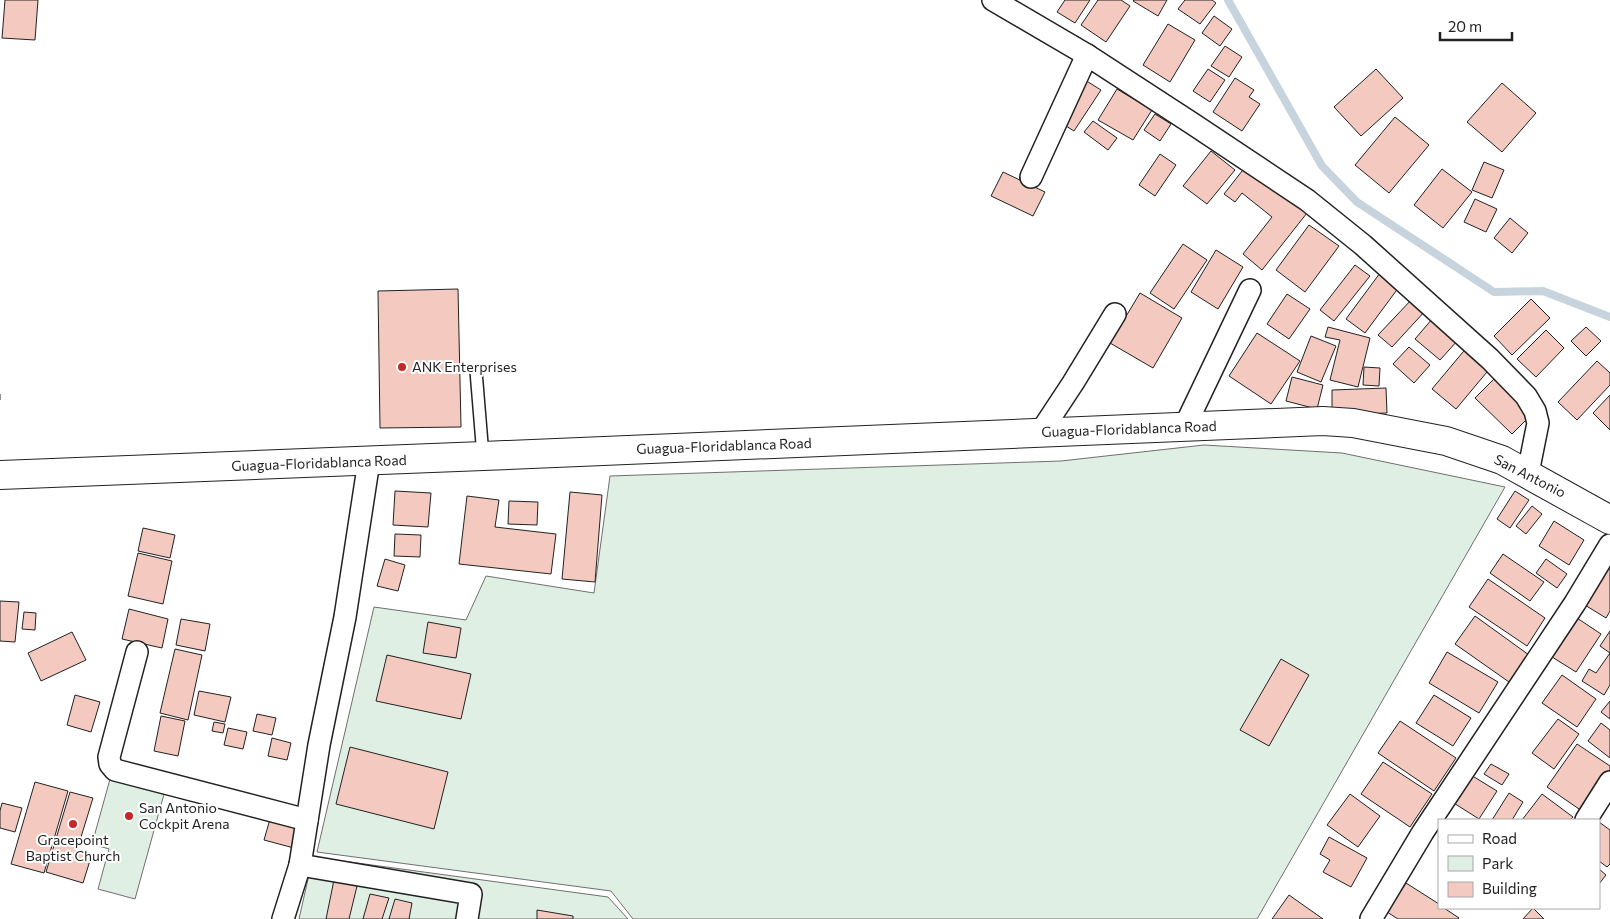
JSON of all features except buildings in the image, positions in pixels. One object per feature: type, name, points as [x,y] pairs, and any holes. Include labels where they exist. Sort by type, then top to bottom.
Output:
[{"type":"main road","name":"Guagua-Floridablanca Road","points":[[0,475],[1330,421],[1353,423],[1446,441]]},
{"type":"main road","name":"San Antonio","points":[[1446,441],[1502,460],[1610,520]]},
{"type":"street","points":[[997,1],[1087,55],[1308,200],[1363,245],[1490,358],[1526,396],[1536,411],[1538,423],[1528,473]]},
{"type":"street","points":[[1031,177],[1087,55]]},
{"type":"street","points":[[1184,428],[1250,290]]},
{"type":"street","points":[[1040,433],[1115,314]]},
{"type":"street","points":[[283,919],[300,865],[319,745],[344,617],[369,461]]},
{"type":"street","points":[[1371,919],[1423,832],[1575,603],[1610,544]]},
{"type":"street","points":[[137,652],[109,757],[110,764],[115,770],[307,820]]},
{"type":"street","points":[[1587,819],[1610,782]]},
{"type":"street","points":[[300,865],[471,894],[467,919]]},
{"type":"lane","points":[[476,371],[483,456]]},
{"type":"green space","points":[[1204,445],[1342,453],[1505,487],[1257,919],[633,919],[611,891],[317,852],[374,607],[466,620],[486,576],[594,593],[610,476],[1061,461]]},
{"type":"green space","name":"San Antonio Cockpit Arena","points":[[112,772],[166,787],[135,899],[98,889],[109,849],[92,844]]},
{"type":"green space","points":[[313,857],[608,897],[628,919],[299,919]]},
{"type":"waterway","points":[[1228,0],[1322,166],[1357,202],[1494,292],[1543,291],[1610,317]]},
{"type":"fence","points":[[0,394],[0,402]]},
{"type":"place","name":"ANK Enterprises","points":[[402,367]]},
{"type":"place","name":"San Antonio Cockpit Arena","points":[[129,816]]},
{"type":"place","name":"Gracepoint Baptist Church","points":[[73,824]]}]
